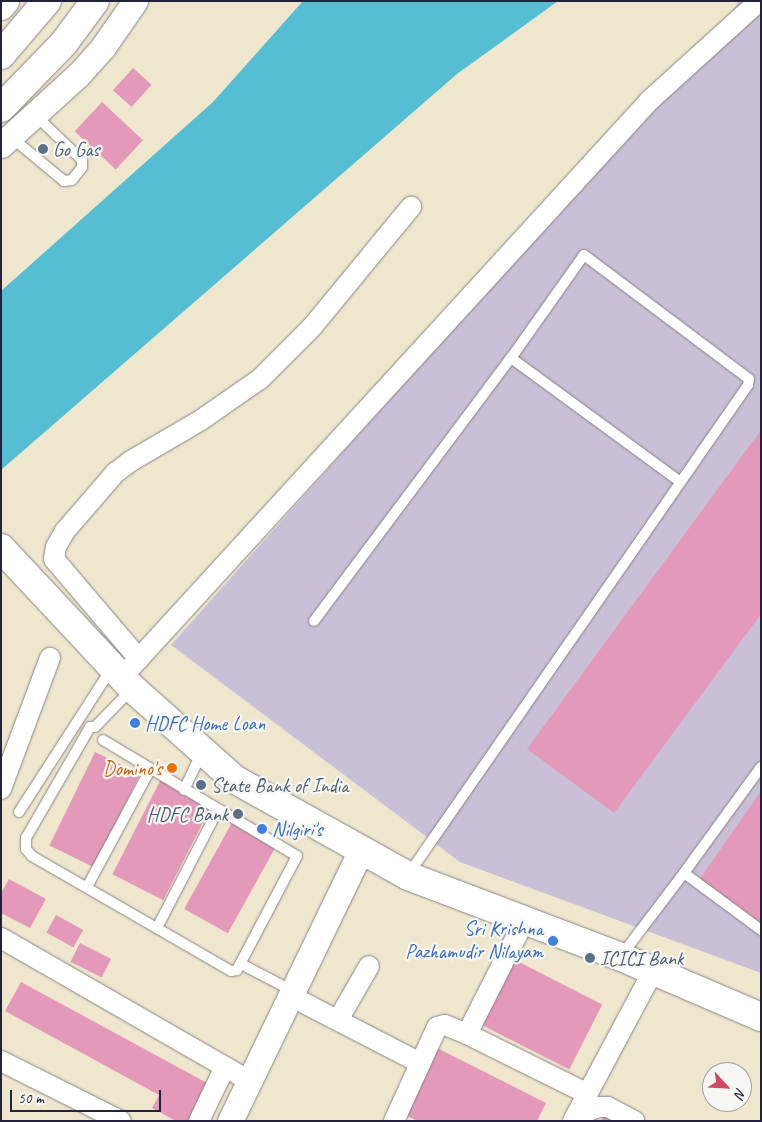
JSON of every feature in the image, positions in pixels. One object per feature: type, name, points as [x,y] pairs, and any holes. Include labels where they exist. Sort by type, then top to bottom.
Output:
[{"type":"main road","points":[[1,55],[47,1]]},
{"type":"main road","points":[[20,106],[95,1]]},
{"type":"main road","points":[[1,548],[127,672],[202,751],[234,779],[360,852],[408,876],[621,957],[761,1017]]},
{"type":"street","points":[[1,7],[6,1]]},
{"type":"street","points":[[4,138],[20,106],[102,48],[135,1]]},
{"type":"street","points":[[410,207],[312,327],[260,379],[115,473],[65,531],[56,547],[54,559],[127,672],[650,100],[696,54],[759,1]]},
{"type":"street","points":[[1,789],[50,658]]},
{"type":"street","points":[[230,1121],[248,1080],[297,996],[360,852]]},
{"type":"street","points":[[467,1034],[524,921]]},
{"type":"street","points":[[1,938],[248,1080]]},
{"type":"street","points":[[338,1020],[369,966]]},
{"type":"street","points":[[573,1121],[653,971]]},
{"type":"street","points":[[297,996],[338,1020],[420,1062]]},
{"type":"street","points":[[394,1121],[437,1027],[445,1025],[588,1094]]},
{"type":"street","points":[[1,1061],[121,1121]]},
{"type":"street","points":[[199,1121],[225,1067]]},
{"type":"street","points":[[580,1121],[587,1110],[599,1107],[608,1107],[634,1121]]},
{"type":"lane","points":[[4,138],[64,181],[72,180],[82,166],[82,160],[20,106]]},
{"type":"lane","points":[[314,621],[586,255],[750,381],[679,481],[408,876]]},
{"type":"lane","points":[[511,358],[679,481]]},
{"type":"lane","points":[[19,812],[127,672]]},
{"type":"lane","points":[[103,740],[150,770],[297,856],[237,970],[231,970],[157,928],[32,856],[26,849],[26,838],[90,727],[95,727],[127,672]]},
{"type":"lane","points":[[184,790],[202,751]]},
{"type":"lane","points":[[621,957],[761,767]]},
{"type":"lane","points":[[87,887],[150,770]]},
{"type":"lane","points":[[157,928],[218,810]]},
{"type":"lane","points":[[684,873],[761,930]]},
{"type":"lane","points":[[241,964],[297,996]]},
{"type":"shaded area","points":[[739,1],[761,1],[761,973],[460,862],[171,645],[555,214],[702,58]]},
{"type":"water","points":[[303,1],[558,1],[457,74],[1,470],[1,291],[213,102]]},
{"type":"building","points":[[133,68],[152,85],[132,107],[113,90]]},
{"type":"building","points":[[102,102],[143,140],[116,169],[75,131]]},
{"type":"building","points":[[761,430],[761,614],[614,813],[527,749]]},
{"type":"building","points":[[95,752],[140,774],[94,867],[49,845]]},
{"type":"building","points":[[161,779],[212,805],[163,900],[112,874]]},
{"type":"building","points":[[761,791],[761,923],[699,880]]},
{"type":"building","points":[[234,819],[278,843],[228,933],[184,909]]},
{"type":"building","points":[[9,879],[46,899],[30,928],[1,913],[1,893]]},
{"type":"building","points":[[56,915],[83,930],[73,948],[46,932]]},
{"type":"building","points":[[80,943],[111,959],[102,978],[70,962]]},
{"type":"building","points":[[515,960],[602,1004],[569,1070],[482,1025]]},
{"type":"building","points":[[21,982],[209,1084],[189,1121],[176,1121],[152,1108],[159,1095],[5,1011]]},
{"type":"building","points":[[433,1046],[546,1103],[537,1121],[417,1121],[400,1112]]},
{"type":"building","points":[[604,1114],[617,1121],[601,1121]]},
{"type":"place","name":"Go Gas","points":[[43,149]]},
{"type":"place","name":"HDFC Home Loan","points":[[135,723]]},
{"type":"place","name":"Domino's","points":[[172,768]]},
{"type":"place","name":"State Bank of India","points":[[201,785]]},
{"type":"place","name":"HDFC Bank","points":[[238,814]]},
{"type":"place","name":"Nilgiri's","points":[[262,829]]},
{"type":"place","name":"Sri Krishna Pazhamudir Nilayam","points":[[553,941]]},
{"type":"place","name":"ICICI Bank","points":[[590,958]]}]
